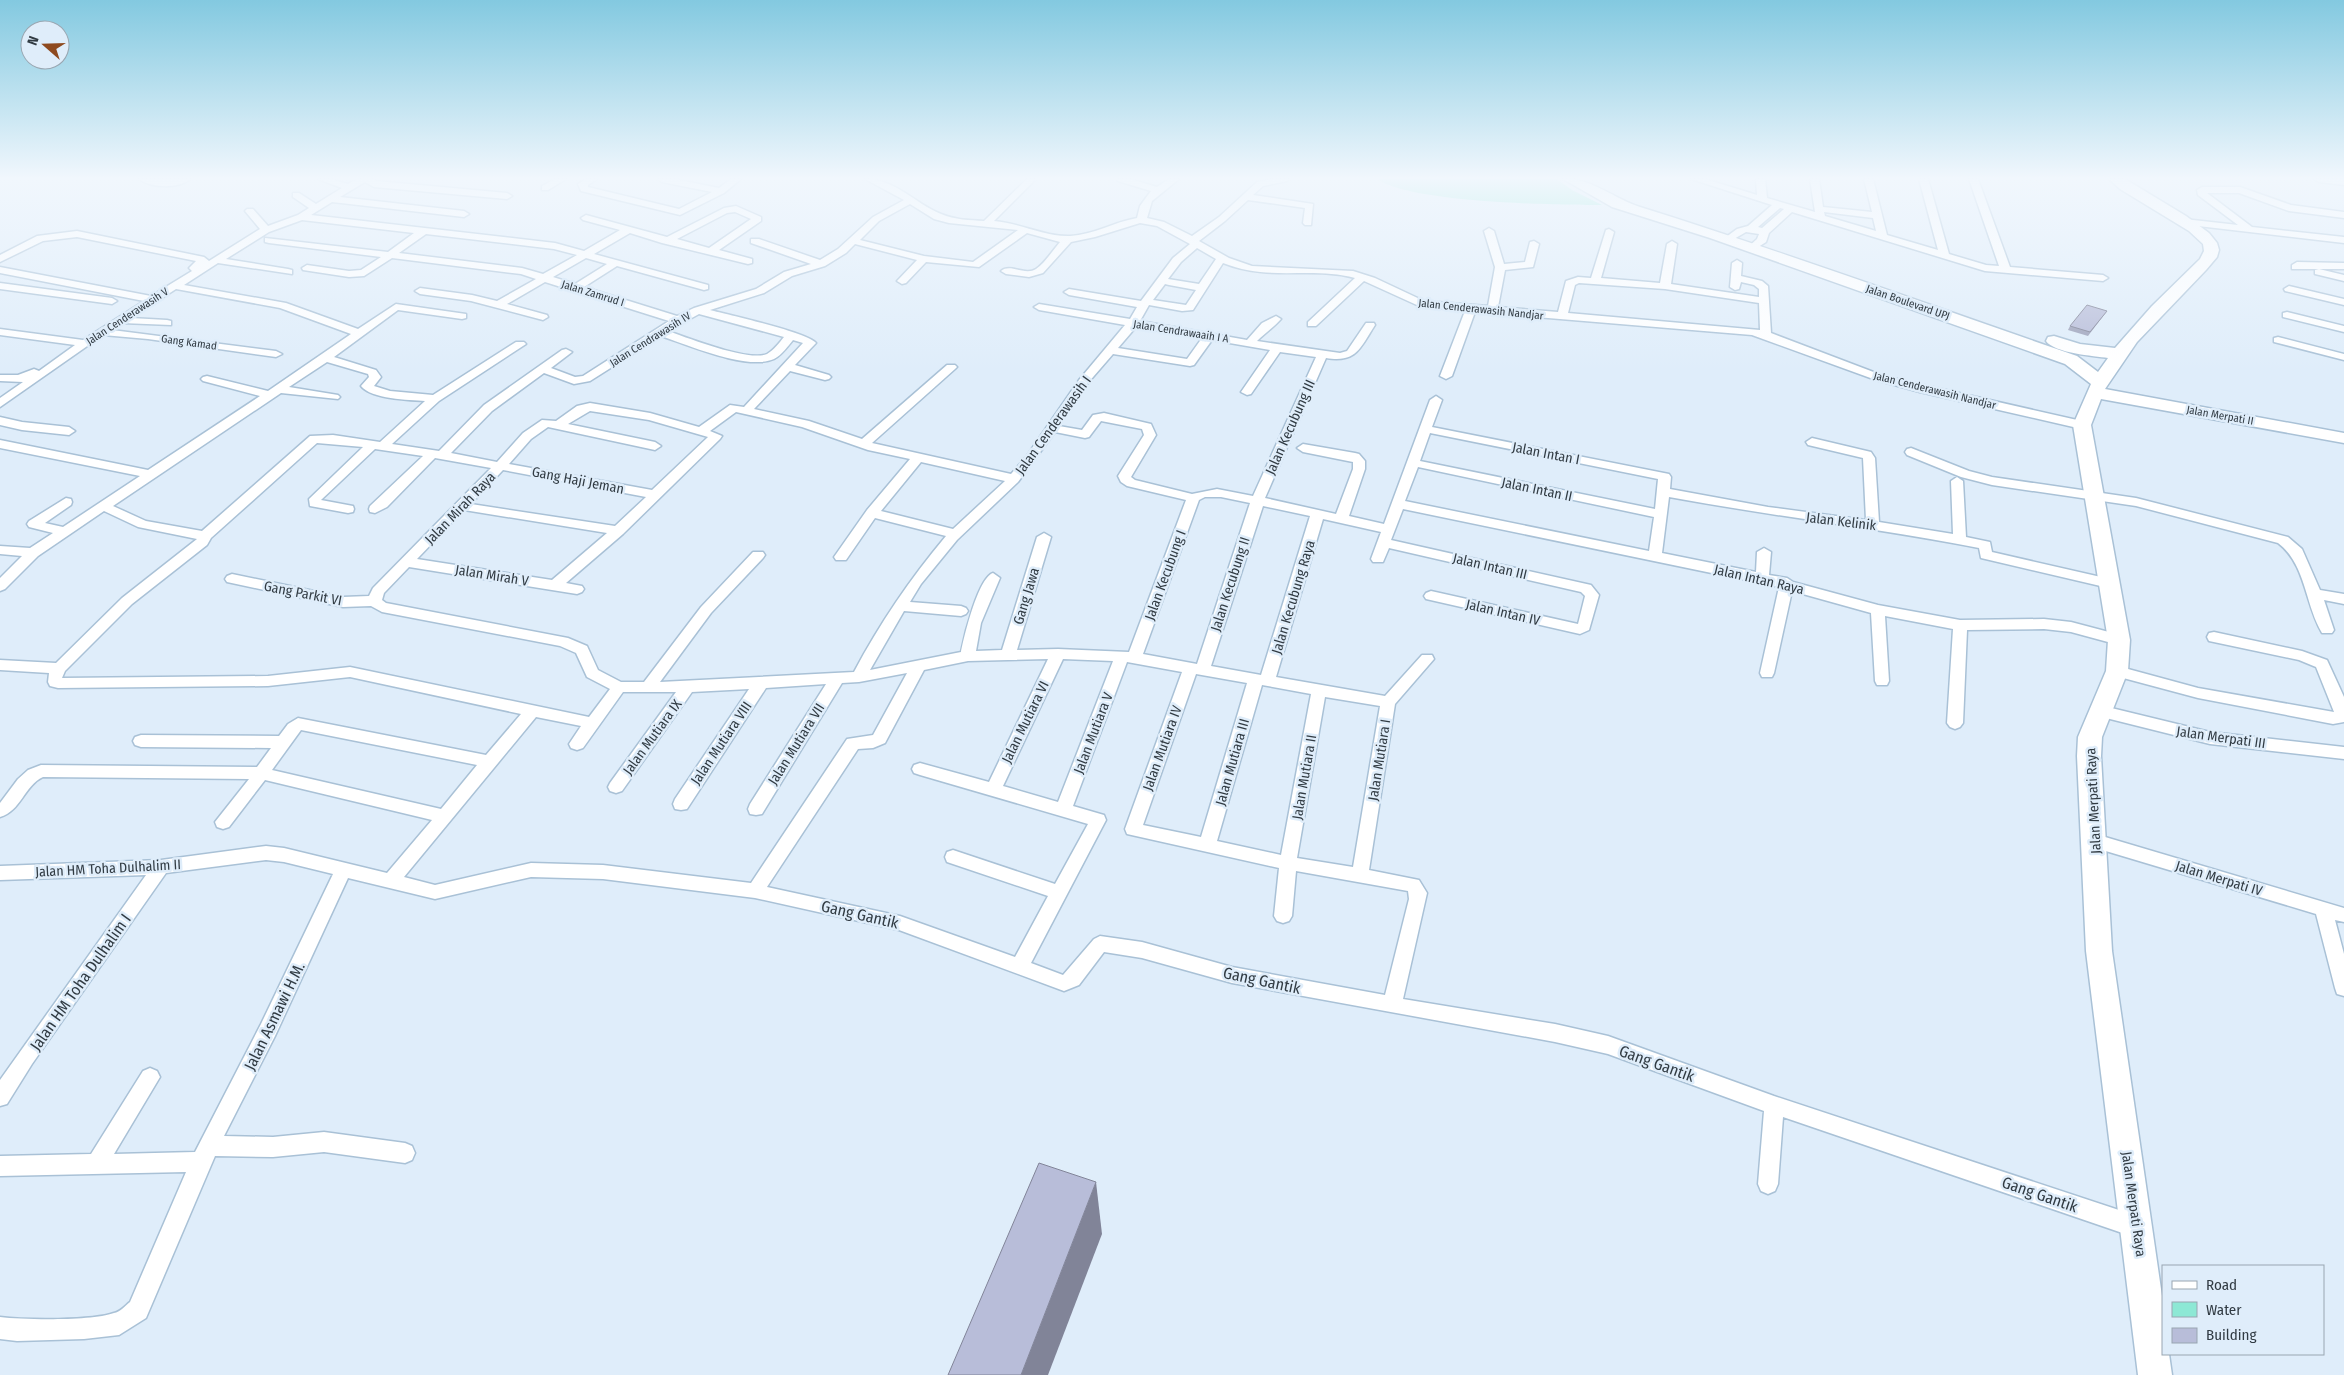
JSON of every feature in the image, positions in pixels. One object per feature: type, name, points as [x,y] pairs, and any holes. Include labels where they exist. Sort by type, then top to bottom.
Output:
[{"type":"main road","name":"Jalan Boulevard UPJ","points":[[1768,243],[2074,354],[2119,354]]},
{"type":"main road","points":[[2082,425],[2098,388],[2119,354],[2134,334],[2210,255],[2212,249],[2210,243]]},
{"type":"main road","name":"Jalan Boulevard UPJ","points":[[2074,354],[2098,388]]},
{"type":"main road","name":"Jalan Merpati II","points":[[2098,388],[2344,438]]},
{"type":"main road","name":"Jalan Merpati Raya","points":[[2082,425],[2119,640],[2117,672],[2099,711],[2090,738],[2089,756],[2100,951],[2155,1375]]},
{"type":"street","points":[[0,259],[30,243]]},
{"type":"street","points":[[0,378],[24,378],[204,260],[122,243]]},
{"type":"street","name":"Jalan Cenderawasih V","points":[[0,403],[144,301],[174,286],[216,260],[251,243]]},
{"type":"street","name":"Jalan Zamrud I","points":[[319,243],[393,255],[502,267],[544,278],[678,320]]},
{"type":"street","points":[[306,268],[360,274],[369,272],[408,243]]},
{"type":"street","points":[[535,243],[586,253],[704,287]]},
{"type":"street","points":[[498,305],[604,243]]},
{"type":"street","points":[[676,243],[748,261]]},
{"type":"street","points":[[711,251],[724,243]]},
{"type":"street","points":[[761,243],[821,264]]},
{"type":"street","name":"Jalan Cendrawasih IV","points":[[544,369],[574,381],[586,379],[678,320],[698,310],[751,294],[788,274],[821,264],[851,243]]},
{"type":"street","points":[[862,243],[924,259],[967,265],[981,262],[1007,243]]},
{"type":"street","points":[[1006,271],[1029,274],[1039,271],[1064,243]]},
{"type":"street","name":"Jalan Cenderawasih I","points":[[859,677],[869,656],[907,593],[954,534],[1014,479],[1030,460],[1082,382],[1149,304],[1178,260],[1193,243]]},
{"type":"street","name":"Jalan Cenderawasih Nandjar","points":[[1196,243],[1222,259],[1251,270],[1333,271],[1362,277],[1411,302],[1562,317],[1717,328],[1766,335],[1862,371],[1920,389],[2082,425]]},
{"type":"street","points":[[1492,311],[1500,267],[1493,243]]},
{"type":"street","points":[[1595,281],[1606,243]]},
{"type":"street","points":[[1905,243],[1985,268],[2005,268],[2104,278]]},
{"type":"street","points":[[1941,243],[1944,255]]},
{"type":"street","points":[[1996,243],[2005,268]]},
{"type":"street","points":[[1500,267],[1529,265],[1534,244]]},
{"type":"street","points":[[1665,286],[1672,244]]},
{"type":"street","points":[[902,281],[924,259]]},
{"type":"street","points":[[1070,292],[1188,308],[1222,259]]},
{"type":"street","points":[[216,260],[288,272]]},
{"type":"street","points":[[576,288],[617,262]]},
{"type":"street","points":[[1734,296],[1737,263]]},
{"type":"street","points":[[2344,266],[2295,266],[2344,278]]},
{"type":"street","points":[[0,270],[114,292],[144,301]]},
{"type":"street","points":[[1312,324],[1362,277]]},
{"type":"street","points":[[1736,278],[1763,286],[1766,335]]},
{"type":"street","points":[[1562,317],[1570,284],[1578,280],[1665,286],[1764,301]]},
{"type":"street","points":[[47,291],[63,282]]},
{"type":"street","points":[[1169,282],[1203,288]]},
{"type":"street","points":[[0,286],[103,299],[144,301]]},
{"type":"street","points":[[174,286],[282,305],[358,333]]},
{"type":"street","points":[[2289,289],[2344,302]]},
{"type":"street","points":[[420,291],[472,298],[543,317]]},
{"type":"street","points":[[103,299],[114,292]]},
{"type":"street","points":[[0,586],[33,553],[325,358],[396,307],[462,316]]},
{"type":"street","name":"Jalan Cendrawaaih I A","points":[[1039,307],[1277,348],[1342,357],[1348,355],[1370,325]]},
{"type":"street","points":[[1446,376],[1471,309]]},
{"type":"street","points":[[698,310],[806,340],[810,343],[746,411]]},
{"type":"street","points":[[2286,315],[2344,329]]},
{"type":"street","points":[[1250,343],[1266,325],[1276,319]]},
{"type":"street","points":[[119,320],[167,323]]},
{"type":"street","points":[[0,332],[79,342]]},
{"type":"street","name":"Gang Kamad","points":[[101,332],[148,336],[276,354]]},
{"type":"street","points":[[661,332],[739,357],[762,359],[771,357],[792,336]]},
{"type":"street","points":[[1110,350],[1190,363],[1206,340]]},
{"type":"street","points":[[2278,340],[2344,357]]},
{"type":"street","points":[[348,509],[315,503],[315,499],[435,399],[520,344]]},
{"type":"street","points":[[1247,392],[1277,348]]},
{"type":"street","points":[[376,509],[488,408],[566,352]]},
{"type":"street","name":"Jalan Kecubung III","points":[[1258,500],[1322,355]]},
{"type":"street","points":[[2297,355],[2344,367]]},
{"type":"street","points":[[325,358],[372,372],[375,377],[367,386],[389,394],[435,399]]},
{"type":"street","points":[[789,367],[825,376]]},
{"type":"street","points":[[864,444],[951,368]]},
{"type":"street","points":[[207,379],[274,392],[334,398]]},
{"type":"street","points":[[1378,559],[1436,400]]},
{"type":"street","points":[[555,585],[618,531],[716,436],[650,417],[587,406],[557,426]]},
{"type":"street","points":[[702,431],[732,408],[805,424],[864,444],[1014,479]]},
{"type":"street","points":[[1050,428],[1085,434],[1097,418],[1104,416],[1143,425],[1148,428],[1150,435],[1124,476],[1125,479],[1196,497],[1211,492],[1258,500],[1389,529]]},
{"type":"street","points":[[0,421],[22,426],[69,431]]},
{"type":"street","name":"Jalan Mirah Raya","points":[[376,596],[527,436],[541,424],[557,426]]},
{"type":"street","points":[[557,426],[655,446]]},
{"type":"street","name":"Jalan Intan I","points":[[1426,429],[1665,477],[1663,492]]},
{"type":"street","name":"Gang Haji Jeman","points":[[60,668],[127,601],[202,542],[205,536],[311,440],[333,439],[438,454],[656,495]]},
{"type":"street","points":[[1812,442],[1867,455],[1869,458],[1872,525]]},
{"type":"street","points":[[0,444],[149,474]]},
{"type":"street","points":[[1303,448],[1355,457],[1359,461],[1359,470],[1342,519]]},
{"type":"street","points":[[1911,452],[1965,474],[1992,480],[2136,502],[2283,540],[2295,549],[2315,594],[2327,630]]},
{"type":"street","points":[[841,557],[872,513],[919,457]]},
{"type":"street","name":"Jalan Intan II","points":[[1414,463],[1661,514]]},
{"type":"street","points":[[1957,481],[1960,540]]},
{"type":"street","points":[[1655,557],[1663,492]]},
{"type":"street","name":"Jalan Kelinik","points":[[1663,492],[1768,511],[1872,525],[1985,545],[1986,555],[2109,583]]},
{"type":"street","name":"Jalan Kecubung I","points":[[1129,657],[1196,497]]},
{"type":"street","name":"Jalan Kecubung II","points":[[1197,668],[1258,500]]},
{"type":"street","points":[[65,532],[34,524],[66,502]]},
{"type":"street","name":"Jalan Intan Raya","points":[[1398,504],[1787,583],[1878,610],[1960,625],[2044,624],[2072,628],[2119,640]]},
{"type":"street","points":[[103,506],[143,524],[205,536]]},
{"type":"street","points":[[461,506],[618,531]]},
{"type":"street","points":[[872,513],[954,534]]},
{"type":"street","name":"Jalan Kecubung Raya","points":[[1262,680],[1318,513]]},
{"type":"street","name":"Gang Jawa","points":[[1008,655],[1044,537]]},
{"type":"street","name":"Jalan Intan III","points":[[1384,543],[1586,588],[1592,595],[1584,627],[1575,629]]},
{"type":"street","points":[[0,550],[33,553]]},
{"type":"street","points":[[1762,578],[1764,552]]},
{"type":"street","points":[[648,687],[706,610],[758,555]]},
{"type":"street","name":"Jalan Mirah V","points":[[407,562],[577,589]]},
{"type":"street","points":[[968,656],[974,623],[993,578]]},
{"type":"street","name":"Gang Parkit VI","points":[[232,579],[343,602],[376,596]]},
{"type":"street","points":[[1767,673],[1787,583]]},
{"type":"street","points":[[2315,594],[2344,599]]},
{"type":"street","points":[[376,596],[382,606],[563,642],[582,650],[592,673],[619,687],[688,687],[837,679],[859,677],[968,656],[1058,654],[1129,657],[1388,702]]},
{"type":"street","name":"Jalan Intan IV","points":[[1430,596],[1575,629]]},
{"type":"street","points":[[900,606],[961,611]]},
{"type":"street","points":[[1878,610],[1882,681]]},
{"type":"street","points":[[1954,722],[1960,625]]},
{"type":"street","points":[[2117,672],[2198,693],[2266,707],[2333,718],[2343,716],[2340,693],[2325,668],[2314,660],[2214,637]]},
{"type":"street","name":"Jalan Mutiara VI","points":[[993,790],[1058,654]]},
{"type":"street","name":"Jalan Mutiara V","points":[[1063,810],[1129,657]]},
{"type":"street","name":"Jalan Mutiara I","points":[[1360,875],[1388,702],[1427,659]]},
{"type":"street","points":[[0,665],[60,668]]},
{"type":"street","points":[[755,891],[853,743],[873,742],[879,739],[919,665]]},
{"type":"street","points":[[60,668],[54,676],[55,682],[58,684],[268,681],[350,672],[592,723]]},
{"type":"street","name":"Jalan Mutiara IV","points":[[1197,668],[1133,829],[1207,846]]},
{"type":"street","name":"Jalan Mutiara VII","points":[[756,809],[837,679]]},
{"type":"street","name":"Jalan Mutiara III","points":[[1207,846],[1262,680]]},
{"type":"street","name":"Jalan Mutiara VIII","points":[[681,804],[762,683]]},
{"type":"street","points":[[577,744],[619,687]]},
{"type":"street","name":"Jalan Mutiara IX","points":[[616,787],[688,687]]},
{"type":"street","name":"Jalan Mutiara II","points":[[1283,916],[1288,863],[1319,690]]},
{"type":"street","points":[[391,880],[532,711]]},
{"type":"street","name":"Jalan Merpati III","points":[[2099,711],[2183,733],[2226,740],[2303,746],[2344,753]]},
{"type":"street","points":[[223,822],[244,798],[293,728],[302,724],[490,762]]},
{"type":"street","points":[[141,742],[283,742]]},
{"type":"street","points":[[920,769],[1098,820],[1020,965]]},
{"type":"street","points":[[0,810],[13,801],[26,780],[41,771],[260,773],[444,816]]},
{"type":"street","name":"Jalan Merpati IV","points":[[2095,841],[2344,915]]},
{"type":"street","points":[[1207,846],[1288,863],[1413,885],[1418,893],[1392,1005]]},
{"type":"street","name":"Jalan HM Toha Dulhalim II","points":[[0,873],[161,868],[266,854],[284,855],[344,869]]},
{"type":"street","points":[[953,857],[1059,893]]},
{"type":"street","name":"Jalan HM Toha Dulhalim I","points":[[0,1097],[25,1058],[161,868]]},
{"type":"street","name":"Gang Gantik","points":[[344,869],[435,892],[531,870],[603,872],[755,891],[900,923],[1068,982],[1098,946],[1104,944],[1142,950],[1232,975],[1556,1033],[1608,1045],[1774,1105],[2137,1227]]},
{"type":"street","name":"Jalan Asmawi H.M.","points":[[0,1328],[17,1330],[84,1328],[120,1324],[138,1310],[144,1300],[205,1154],[268,1030],[344,869]]},
{"type":"street","points":[[2323,909],[2344,988]]},
{"type":"street","points":[[96,1164],[150,1077]]},
{"type":"street","points":[[1768,1184],[1774,1105]]},
{"type":"street","points":[[0,1166],[96,1164],[324,1142],[405,1153]]},
{"type":"building","points":[[2087,305],[2107,311],[2090,332],[2070,326]]},
{"type":"building","points":[[1039,1163],[1096,1182],[1021,1375],[948,1375]]}]
